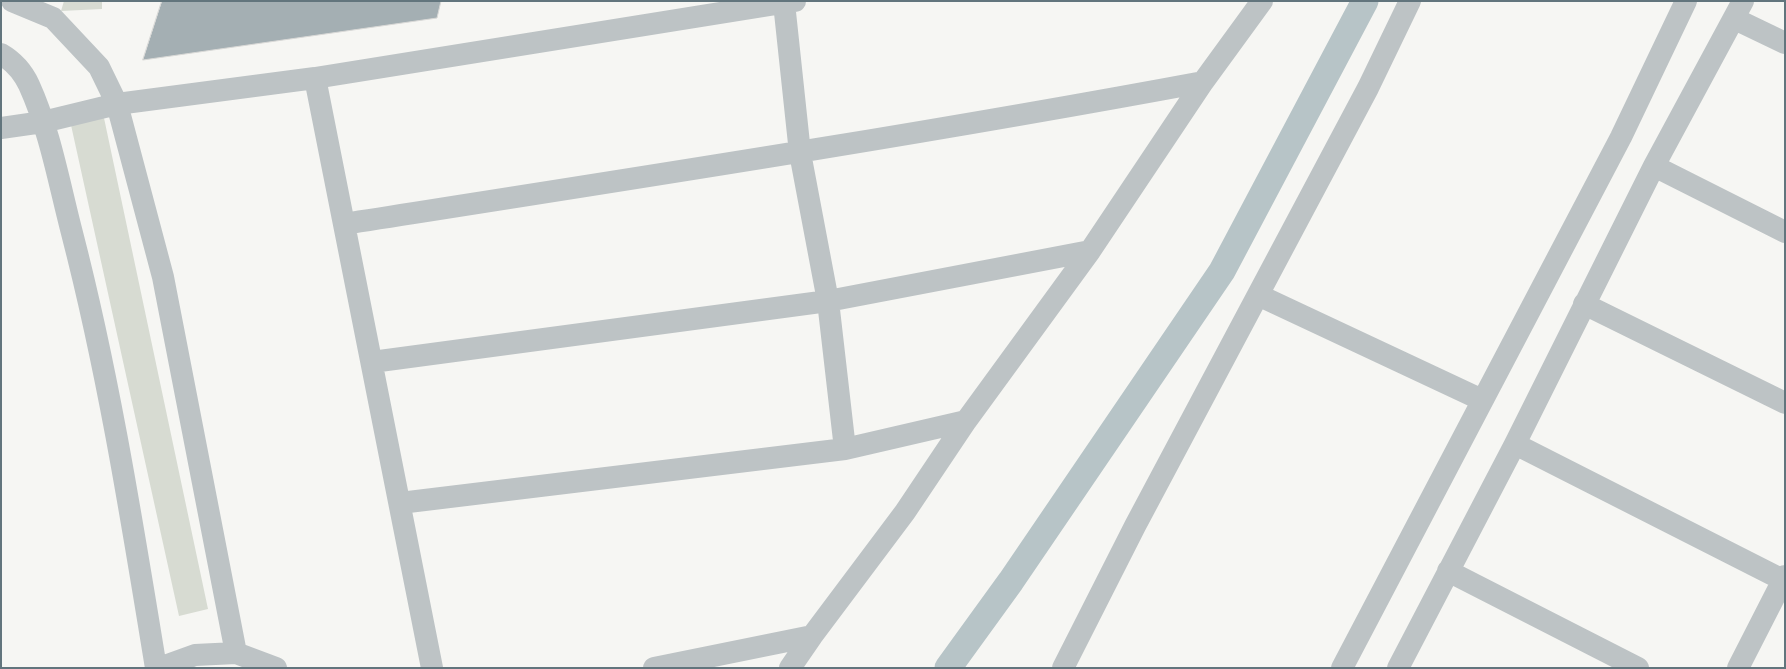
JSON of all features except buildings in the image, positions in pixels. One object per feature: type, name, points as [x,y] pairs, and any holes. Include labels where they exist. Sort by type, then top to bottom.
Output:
[{"type":"street","points":[[12,1],[53,18],[99,67],[118,104],[163,277],[236,653]]},
{"type":"street","points":[[790,668],[812,636],[905,512],[966,421],[1090,251],[1204,82],[1262,1]]},
{"type":"street","points":[[1063,668],[1135,526],[1368,88],[1410,1]]},
{"type":"street","points":[[1342,668],[1621,137],[1686,1]]},
{"type":"street","points":[[1,128],[43,122],[118,104],[316,78],[789,2],[800,153],[828,302],[845,449]]},
{"type":"street","points":[[1398,668],[1515,444],[1654,166],[1739,10],[1785,43]]},
{"type":"street","points":[[1,54],[12,61],[28,83],[43,122],[94,323],[125,474],[157,668],[194,655],[236,653],[276,668]]},
{"type":"street","points":[[316,78],[432,668]]},
{"type":"street","points":[[344,224],[800,153],[1002,119],[1204,82]]},
{"type":"street","points":[[1654,166],[1785,232]]},
{"type":"street","points":[[372,362],[828,302],[1090,251]]},
{"type":"street","points":[[1258,295],[1482,400]]},
{"type":"street","points":[[1584,304],[1785,403]]},
{"type":"street","points":[[400,503],[845,449],[966,421]]},
{"type":"street","points":[[1515,444],[1784,578],[1738,668]]},
{"type":"street","points":[[1448,571],[1638,668]]},
{"type":"street","points":[[654,668],[812,636]]},
{"type":"shaded area","points":[[64,1],[102,1],[102,9],[61,11]]},
{"type":"shaded area","points":[[104,118],[208,609],[179,616],[71,125]]},
{"type":"waterway","points":[[948,668],[1011,581],[1222,271],[1365,1]]}]
